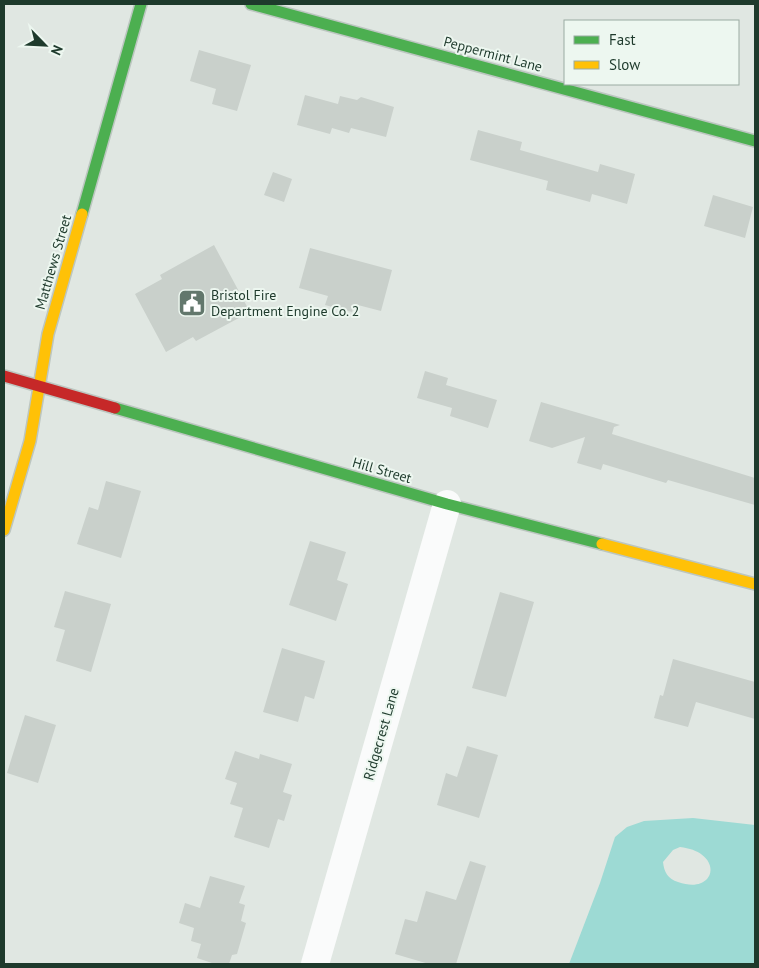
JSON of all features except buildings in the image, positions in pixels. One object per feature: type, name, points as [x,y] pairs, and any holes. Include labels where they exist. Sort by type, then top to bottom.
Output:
[{"type":"street","name":"Matthews Street","points":[[4,530],[30,441],[48,334],[141,4]]},
{"type":"street","name":"Peppermint Lane","points":[[251,4],[755,141]]},
{"type":"street","name":"Hill Street","points":[[4,376],[447,504],[755,584]]},
{"type":"street","name":"Ridgecrest Lane","points":[[315,964],[447,504]]},
{"type":"water","points":[[693,818],[755,825],[755,964],[569,964],[600,883],[615,837],[627,827],[644,821]],"holes":[[[680,847],[694,851],[704,857],[709,864],[710,872],[708,878],[701,883],[691,885],[675,881],[669,877],[664,869],[663,862],[673,850]]]},
{"type":"traffic: fast","points":[[82,214],[141,4]]},
{"type":"traffic: fast","points":[[251,4],[755,141]]},
{"type":"traffic: fast","points":[[115,408],[447,504],[602,544]]},
{"type":"traffic: slow","points":[[4,530],[30,441],[48,334],[82,214]]},
{"type":"traffic: slow","points":[[602,544],[755,584]]},
{"type":"traffic: jam","points":[[4,376],[115,408]]},
{"type":"place","name":"Bristol Fire Department Engine Co. 2","points":[[192,303]]}]
